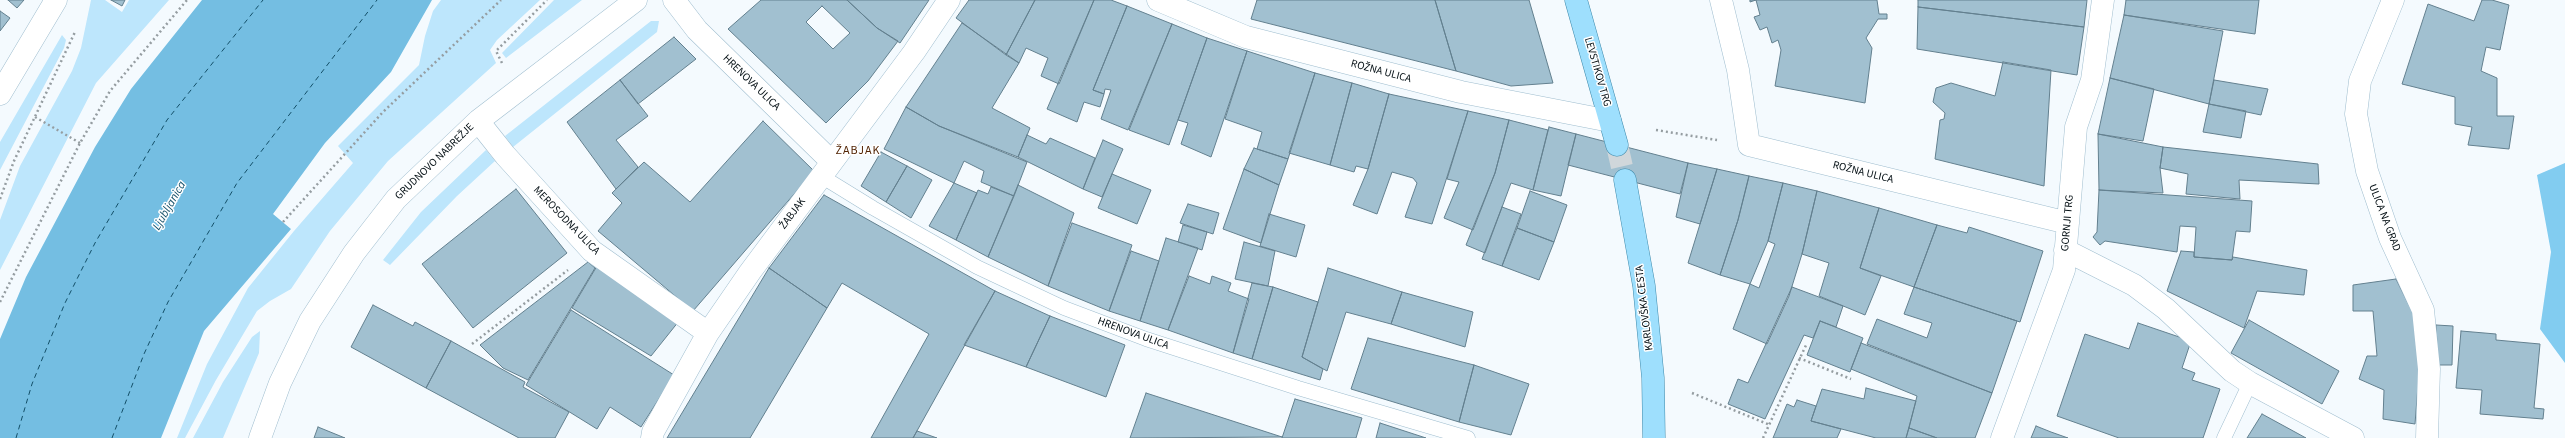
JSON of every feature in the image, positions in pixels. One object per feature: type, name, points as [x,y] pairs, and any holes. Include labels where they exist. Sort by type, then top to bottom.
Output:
[{"type":"main road","name":"LEVSTIKOV TRG","points":[[1576,0],[1617,145]]},
{"type":"main road","name":"KARLOVŠKA CESTA","points":[[1625,180],[1644,286],[1653,378],[1654,438]]},
{"type":"street","points":[[0,94],[56,0]]},
{"type":"street","name":"GRUDNOVO NABREŽJE","points":[[260,438],[280,383],[310,321],[354,253],[396,200],[478,121],[636,0]]},
{"type":"street","name":"HRENOVA ULICA","points":[[674,0],[697,30],[827,169]]},
{"type":"street","name":"ŽABJAK","points":[[652,438],[653,432],[708,333],[750,272],[914,52],[949,0]]},
{"type":"street","name":"ROŽNA ULICA","points":[[1158,0],[1246,36],[1461,92],[1610,121]]},
{"type":"street","points":[[1721,0],[1738,70],[1749,145]]},
{"type":"street","name":"GORNJI TRG","points":[[2002,438],[2064,270],[2076,127],[2092,80],[2103,0]]},
{"type":"street","name":"ULICA NA GRAD","points":[[2393,0],[2360,81],[2356,114],[2367,171],[2390,238],[2423,310],[2429,369],[2430,420],[2427,438]]},
{"type":"street","name":"MEROSODNA ULICA","points":[[478,121],[508,159],[592,251],[708,333]]},
{"type":"street","name":"ROŽNA ULICA","points":[[1749,145],[2068,223]]},
{"type":"street","points":[[2065,250],[2134,285],[2166,309],[2232,371],[2250,383],[2353,438]]},
{"type":"lane","name":"HRENOVA ULICA","points":[[827,169],[873,208],[977,267],[1064,308],[1146,339],[1290,386],[1468,438]]},
{"type":"lane","points":[[2224,438],[2250,383]]},
{"type":"path","points":[[0,302],[80,143],[110,91],[187,0]]},
{"type":"path","points":[[283,222],[383,112],[501,0]]},
{"type":"path","points":[[503,65],[496,51],[547,0]]},
{"type":"path","points":[[0,199],[34,117],[78,26]]},
{"type":"path","points":[[34,117],[80,143]]},
{"type":"path","points":[[1656,130],[1749,145]]},
{"type":"path","points":[[472,344],[592,251]]},
{"type":"path","points":[[1764,438],[1807,343]]},
{"type":"path","points":[[1799,358],[1851,379]]},
{"type":"path","points":[[1692,393],[1770,425]]},
{"type":"shaded area","points":[[91,0],[105,0],[122,12],[129,0],[169,0],[96,83],[0,270],[0,220],[20,166],[72,71],[81,48]]},
{"type":"shaded area","points":[[441,0],[540,0],[497,40],[490,50],[496,63],[388,161],[330,231],[291,289],[270,301],[257,311],[216,380],[185,438],[177,438],[207,364],[248,288],[294,231],[353,163],[338,146],[419,65],[425,36],[433,11]]},
{"type":"shaded area","points":[[554,0],[582,0],[506,58],[502,53]]},
{"type":"shaded area","points":[[651,21],[659,21],[657,32],[513,147],[505,136]]},
{"type":"shaded area","points":[[62,35],[66,40],[64,48],[0,170],[0,142]]},
{"type":"shaded area","points":[[486,150],[495,161],[457,196],[390,265],[383,260],[421,212]]},
{"type":"shaded area","points":[[2565,163],[2565,363],[2540,329],[2551,252],[2537,175]]},
{"type":"shaded area","points":[[260,331],[259,353],[223,438],[193,438],[223,382],[252,337]]},
{"type":"water","name":"Ljubljanica","points":[[202,0],[432,0],[391,72],[325,143],[273,214],[291,229],[204,331],[161,438],[0,438],[0,339],[26,277],[95,147],[131,89]]},
{"type":"building","points":[[8,0],[24,0],[17,8]]},
{"type":"building","points":[[111,0],[125,0],[122,6]]},
{"type":"building","points":[[761,0],[847,0],[877,28],[898,41],[868,81],[826,123],[728,29]],"holes":[[[822,6],[850,33],[833,49],[806,22]]]},
{"type":"building","points":[[847,0],[929,0],[900,43],[877,28]]},
{"type":"building","points":[[969,0],[1035,0],[1006,55],[956,18]]},
{"type":"building","points":[[1035,0],[1094,0],[1059,84],[1041,76],[1048,58],[1026,48],[1019,63],[1006,55]]},
{"type":"building","points":[[1094,0],[1111,0],[1127,6],[1093,90],[1104,94],[1100,107],[1084,102],[1077,122],[1047,109]]},
{"type":"building","points":[[1257,0],[1435,0],[1456,71],[1251,19]]},
{"type":"building","points":[[1435,0],[1529,0],[1553,83],[1511,86],[1456,71]]},
{"type":"building","points":[[1756,0],[1877,0],[1879,14],[1887,14],[1887,19],[1878,19],[1866,38],[1872,48],[1865,103],[1775,86],[1781,50],[1778,40],[1772,43],[1767,27],[1760,30],[1754,17],[1760,15]]},
{"type":"building","points":[[1918,0],[2087,0],[2084,27],[1918,7]]},
{"type":"building","points":[[2126,0],[2259,0],[2255,34],[2124,15]]},
{"type":"building","points":[[2482,0],[2492,0],[2509,5],[2500,50],[2486,47],[2481,71],[2497,78],[2497,116],[2514,116],[2509,149],[2468,145],[2472,127],[2455,124],[2455,97],[2402,84],[2428,4],[2474,21]]},
{"type":"building","points":[[1127,6],[1172,24],[1128,130],[1101,119],[1111,90],[1105,89],[1104,94],[1093,90]]},
{"type":"building","points":[[1918,7],[2084,27],[2077,75],[1917,49]]},
{"type":"building","points":[[0,11],[10,18],[0,31]]},
{"type":"building","points":[[2124,15],[2223,31],[2209,104],[2110,78]]},
{"type":"building","points":[[962,23],[1019,63],[992,108],[1030,128],[1018,157],[939,126],[906,107]]},
{"type":"building","points":[[1172,24],[1207,38],[1169,145],[1129,130]]},
{"type":"building","points":[[674,37],[696,59],[638,104],[620,80]]},
{"type":"building","points":[[1207,38],[1247,51],[1211,157],[1181,144],[1188,123],[1178,120]]},
{"type":"building","points":[[1247,51],[1315,73],[1288,159],[1257,149],[1262,132],[1225,119]]},
{"type":"building","points":[[2003,62],[2051,70],[2044,186],[1935,159],[1940,120],[1944,119],[1945,113],[1933,102],[1936,88],[1951,83],[1995,96]]},
{"type":"building","points":[[1315,73],[1352,83],[1330,165],[1289,153]]},
{"type":"building","points":[[2110,78],[2154,89],[2143,141],[2098,134]]},
{"type":"building","points":[[620,80],[648,116],[616,140],[638,167],[616,189],[567,122]]},
{"type":"building","points":[[2214,80],[2268,89],[2261,115],[2209,104]]},
{"type":"building","points":[[1352,83],[1389,94],[1368,169],[1356,166],[1354,172],[1330,165]]},
{"type":"building","points":[[1389,94],[1468,111],[1432,224],[1405,217],[1417,183],[1413,178],[1392,172],[1377,214],[1353,205],[1368,169]]},
{"type":"building","points":[[2209,104],[2246,111],[2241,138],[2203,132]]},
{"type":"building","points":[[906,107],[939,126],[1027,162],[1014,196],[981,182],[984,171],[964,161],[954,183],[884,149]]},
{"type":"building","points":[[1468,111],[1509,120],[1495,173],[1473,230],[1444,218],[1459,182],[1447,179]]},
{"type":"building","points":[[1509,120],[1548,130],[1533,190],[1511,183],[1485,253],[1466,245],[1495,173]]},
{"type":"building","points":[[763,121],[814,171],[693,311],[598,231],[622,203],[612,193],[644,162],[690,202]]},
{"type":"building","points":[[1549,127],[1576,134],[1561,196],[1533,190]]},
{"type":"building","points":[[1576,134],[1688,163],[1680,194],[1568,165]]},
{"type":"building","points":[[2098,134],[2163,147],[2160,168],[2163,193],[2099,190]]},
{"type":"building","points":[[1027,135],[1046,144],[1050,138],[1095,158],[1083,189],[1018,157]]},
{"type":"building","points":[[1103,140],[1123,149],[1102,197],[1083,189]]},
{"type":"building","points":[[2163,147],[2318,164],[2319,184],[2239,180],[2240,199],[2186,194],[2188,174],[2160,168]]},
{"type":"building","points":[[1254,148],[1288,159],[1279,185],[1244,169]]},
{"type":"building","points":[[881,152],[907,166],[886,202],[861,186]]},
{"type":"building","points":[[1688,163],[1717,169],[1700,224],[1676,217]]},
{"type":"building","points":[[907,166],[932,180],[911,218],[886,202]]},
{"type":"building","points":[[1244,169],[1279,185],[1261,243],[1223,229]]},
{"type":"building","points":[[1717,169],[1749,176],[1738,220],[1720,275],[1688,263]]},
{"type":"building","points":[[1112,174],[1151,190],[1137,224],[1098,208]]},
{"type":"building","points":[[1749,176],[1783,183],[1768,241],[1750,284],[1720,275],[1738,220]]},
{"type":"building","points":[[954,183],[977,193],[956,240],[929,226]]},
{"type":"building","points":[[1783,183],[1817,191],[1802,254],[1789,296],[1767,344],[1733,329],[1750,284],[1759,288],[1775,244],[1768,241]]},
{"type":"building","points":[[1018,185],[1074,213],[1048,286],[988,257]]},
{"type":"building","points":[[991,187],[1014,196],[988,257],[956,240],[978,190],[988,194]]},
{"type":"building","points":[[516,189],[567,253],[473,328],[422,264]]},
{"type":"building","points":[[2099,190],[2252,201],[2250,232],[2236,231],[2232,260],[2194,257],[2196,227],[2180,226],[2177,252],[2105,241],[2100,245],[2093,237],[2097,232]]},
{"type":"building","points":[[1530,191],[1567,205],[1554,242],[1517,228]]},
{"type":"building","points":[[1817,191],[1879,208],[1860,268],[1881,276],[1865,315],[1819,296],[1829,263],[1802,254]]},
{"type":"building","points":[[824,195],[995,291],[913,438],[871,438],[929,334],[842,283],[827,308],[769,268]]},
{"type":"building","points":[[1188,204],[1219,213],[1213,234],[1180,223]]},
{"type":"building","points":[[1502,207],[1521,214],[1502,266],[1482,259]]},
{"type":"building","points":[[1879,208],[1937,225],[1914,287],[1860,268]]},
{"type":"building","points":[[1269,214],[1305,225],[1296,257],[1260,246]]},
{"type":"building","points":[[1072,223],[1132,245],[1109,311],[1048,286]]},
{"type":"building","points":[[1183,225],[1207,232],[1202,250],[1178,242]]},
{"type":"building","points":[[1937,225],[1967,233],[1969,227],[2043,251],[2020,322],[1914,287]]},
{"type":"building","points":[[1517,228],[1554,242],[1539,280],[1502,266]]},
{"type":"building","points":[[1166,238],[1198,248],[1168,330],[1140,321]]},
{"type":"building","points":[[1244,242],[1275,251],[1268,286],[1235,279]]},
{"type":"building","points":[[1131,251],[1159,261],[1140,321],[1109,311]]},
{"type":"building","points":[[2181,251],[2194,252],[2194,257],[2232,260],[2233,257],[2307,270],[2304,295],[2257,291],[2244,328],[2167,291]]},
{"type":"building","points":[[588,262],[595,268],[528,380],[503,368],[480,345]]},
{"type":"building","points":[[597,266],[679,321],[651,356],[572,308]]},
{"type":"building","points":[[769,268],[827,308],[750,438],[667,438]]},
{"type":"building","points":[[1328,268],[1402,292],[1391,324],[1346,312],[1327,371],[1302,357]]},
{"type":"building","points":[[1189,276],[1210,284],[1212,276],[1231,283],[1228,291],[1249,299],[1233,353],[1168,330]]},
{"type":"building","points":[[2396,279],[2413,313],[2419,373],[2415,424],[2383,419],[2384,390],[2359,379],[2367,356],[2377,356],[2373,311],[2353,311],[2353,285]]},
{"type":"building","points":[[1252,283],[1273,287],[1252,359],[1233,353]]},
{"type":"building","points":[[1273,287],[1318,302],[1302,357],[1323,369],[1320,380],[1252,359]]},
{"type":"building","points":[[1792,287],[1843,306],[1836,327],[1820,321],[1813,338],[1804,335],[1765,419],[1728,404],[1738,379],[1748,383]]},
{"type":"building","points":[[1914,287],[2017,321],[1992,393],[1867,344],[1877,319],[1927,338],[1932,323],[1904,314]]},
{"type":"building","points":[[995,291],[1050,316],[1026,367],[964,345]]},
{"type":"building","points":[[1402,292],[1473,312],[1465,347],[1391,324]]},
{"type":"building","points":[[373,305],[413,326],[415,322],[451,341],[426,388],[351,347]]},
{"type":"building","points":[[571,310],[674,375],[641,427],[610,407],[597,429],[526,385]]},
{"type":"building","points":[[1050,316],[1125,345],[1106,397],[1026,367]]},
{"type":"building","points":[[2249,320],[2339,371],[2322,404],[2231,353]]},
{"type":"building","points":[[1820,321],[1863,338],[1850,372],[1807,355]]},
{"type":"building","points":[[2138,323],[2191,341],[2182,368],[2195,373],[2192,380],[2220,389],[2203,438],[2119,438],[2057,416],[2085,334],[2129,349]]},
{"type":"building","points":[[2436,325],[2453,326],[2452,365],[2438,365]]},
{"type":"building","points":[[2461,331],[2496,334],[2496,340],[2540,344],[2534,408],[2544,409],[2543,419],[2480,414],[2482,390],[2456,388]]},
{"type":"building","points":[[1368,338],[1474,365],[1459,422],[1351,389]]},
{"type":"building","points":[[451,341],[525,382],[523,387],[569,412],[555,438],[519,438],[426,388]]},
{"type":"building","points":[[1861,343],[1992,393],[1975,438],[1937,438],[1909,428],[1917,396],[1851,369]]},
{"type":"building","points":[[1474,365],[1529,384],[1511,435],[1459,422]]},
{"type":"building","points":[[1866,388],[1916,401],[1906,438],[1876,438],[1811,421],[1822,389],[1864,399]]},
{"type":"building","points":[[1146,393],[1282,437],[1130,438]]},
{"type":"building","points":[[1295,399],[1362,418],[1356,438],[1282,438]]},
{"type":"building","points":[[1797,400],[1816,406],[1811,421],[1841,429],[1837,438],[1773,438],[1787,404],[1794,407]]},
{"type":"building","points":[[2262,414],[2306,438],[2247,438]]},
{"type":"building","points":[[1380,423],[1426,438],[1376,438]]},
{"type":"building","points":[[2036,426],[2051,432],[2068,438],[2031,438]]},
{"type":"building","points":[[318,427],[345,438],[314,438]]},
{"type":"building","points":[[1909,428],[1937,438],[1906,438]]},
{"type":"building","points":[[917,431],[937,438],[913,438]]},
{"type":"ferry route","points":[[16,438],[32,384],[65,303],[95,243],[167,120],[263,0]]},
{"type":"ferry route","points":[[112,438],[144,354],[168,302],[237,183],[377,0]]},
{"type":"tunnel","points":[[1617,145],[1625,180]]},
{"type":"district","name":"ŽABJAK","points":[[858,151]]}]
